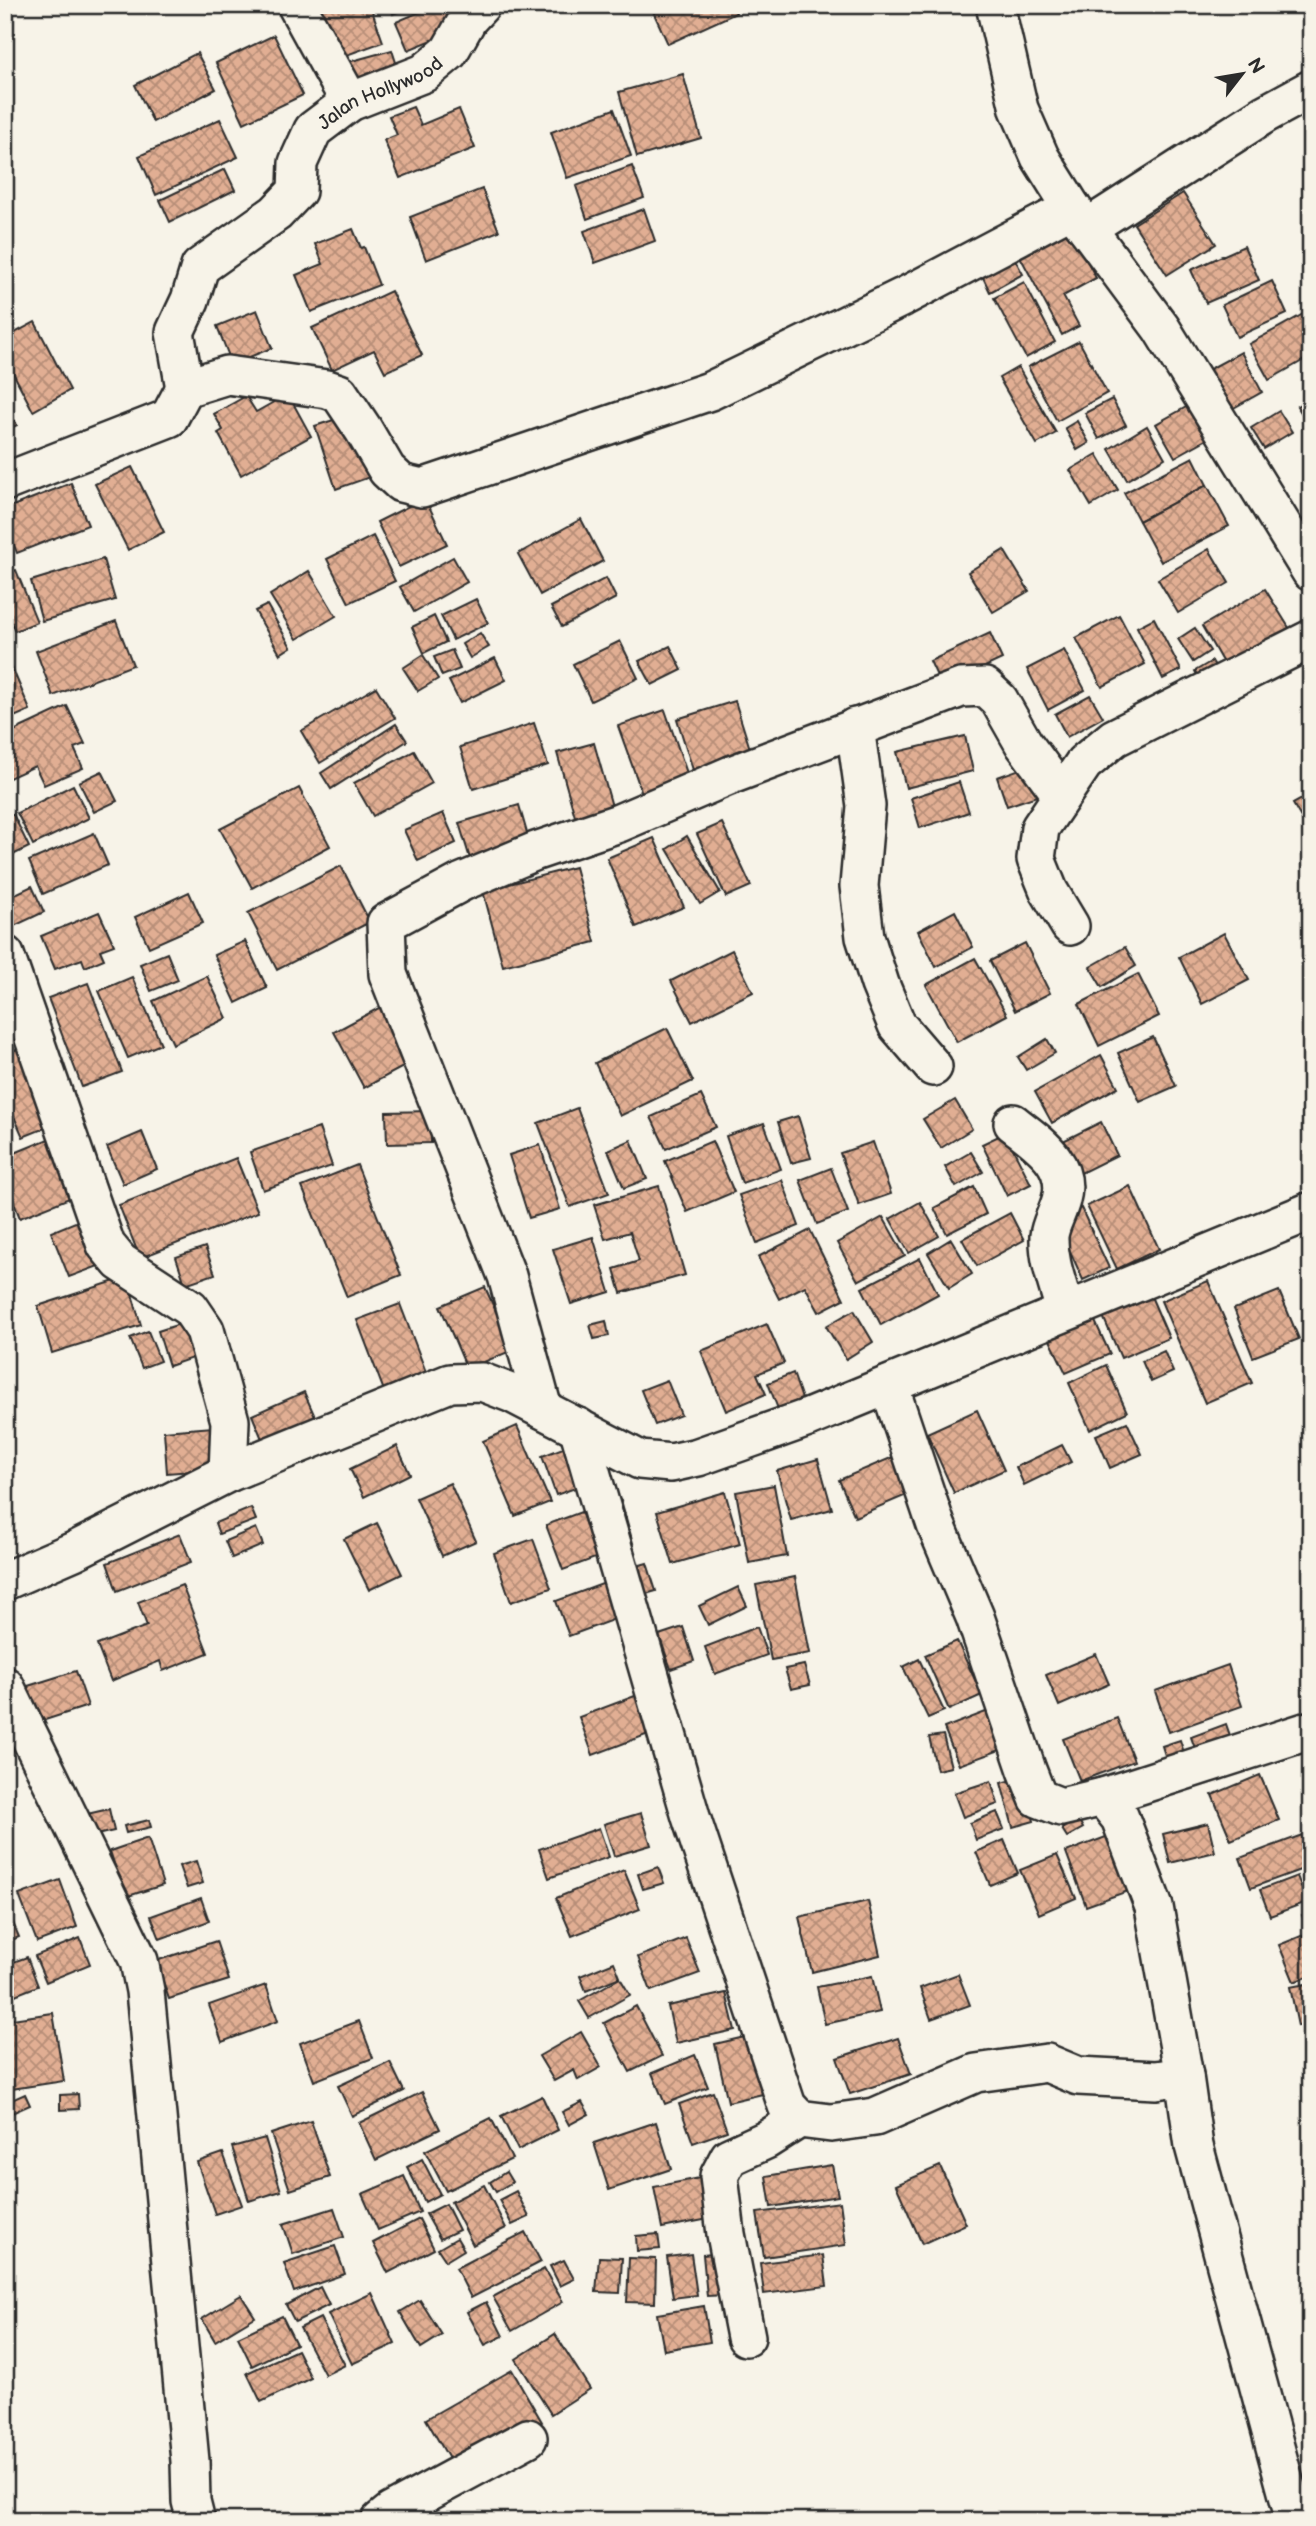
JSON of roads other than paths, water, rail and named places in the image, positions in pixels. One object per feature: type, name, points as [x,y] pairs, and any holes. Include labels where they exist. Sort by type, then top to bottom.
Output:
[{"type":"street","name":"Jalan Hollywood","points":[[185,388],[175,332],[190,300],[200,267],[276,214],[297,191],[298,163],[313,130],[350,102],[424,73],[449,52],[468,19],[481,5]]},
{"type":"street","points":[[995,5],[1019,109],[1040,157],[1080,218],[1161,328],[1311,572]]},
{"type":"street","points":[[297,6],[350,102]]},
{"type":"street","points":[[5,482],[169,418],[185,388],[227,375],[339,393],[387,470],[401,483],[422,488],[710,391],[903,297],[1080,218],[1311,89]]},
{"type":"street","points":[[1070,926],[1049,891],[1036,859],[1040,828],[1084,763],[1114,738],[1311,639]]},
{"type":"street","points":[[543,1409],[507,1276],[388,974],[386,923],[462,882],[536,851],[619,823],[855,727],[961,688],[985,687],[999,700],[1024,744],[1061,794]]},
{"type":"street","points":[[855,727],[866,806],[859,886],[865,937],[897,1026],[933,1067]]},
{"type":"street","points":[[5,954],[106,1245],[120,1262],[190,1308],[205,1331],[230,1421],[228,1473]]},
{"type":"street","points":[[1013,1123],[1047,1149],[1060,1168],[1064,1189],[1049,1234],[1051,1262],[1065,1311]]},
{"type":"street","points":[[5,1581],[74,1551],[228,1473],[450,1383],[482,1382],[513,1394],[640,1460],[671,1463],[698,1457],[808,1418],[1311,1211]]},
{"type":"street","points":[[889,1385],[936,1524],[975,1617],[1038,1798],[1061,1807],[1103,1797],[1311,1730]]},
{"type":"street","points":[[578,1427],[691,1817],[787,2106],[799,2119]]},
{"type":"street","points":[[5,1686],[139,1961],[146,2005],[190,2461],[191,2501],[196,2521]]},
{"type":"street","points":[[1103,1797],[1120,1818],[1154,1907],[1194,2146],[1295,2521]]},
{"type":"street","points":[[746,2337],[726,2234],[719,2176],[729,2157],[766,2140],[799,2119],[831,2123],[875,2117],[976,2073],[1046,2063],[1079,2076],[1156,2080],[1184,2076]]},
{"type":"street","points":[[380,2521],[391,2512],[528,2438]]}]
